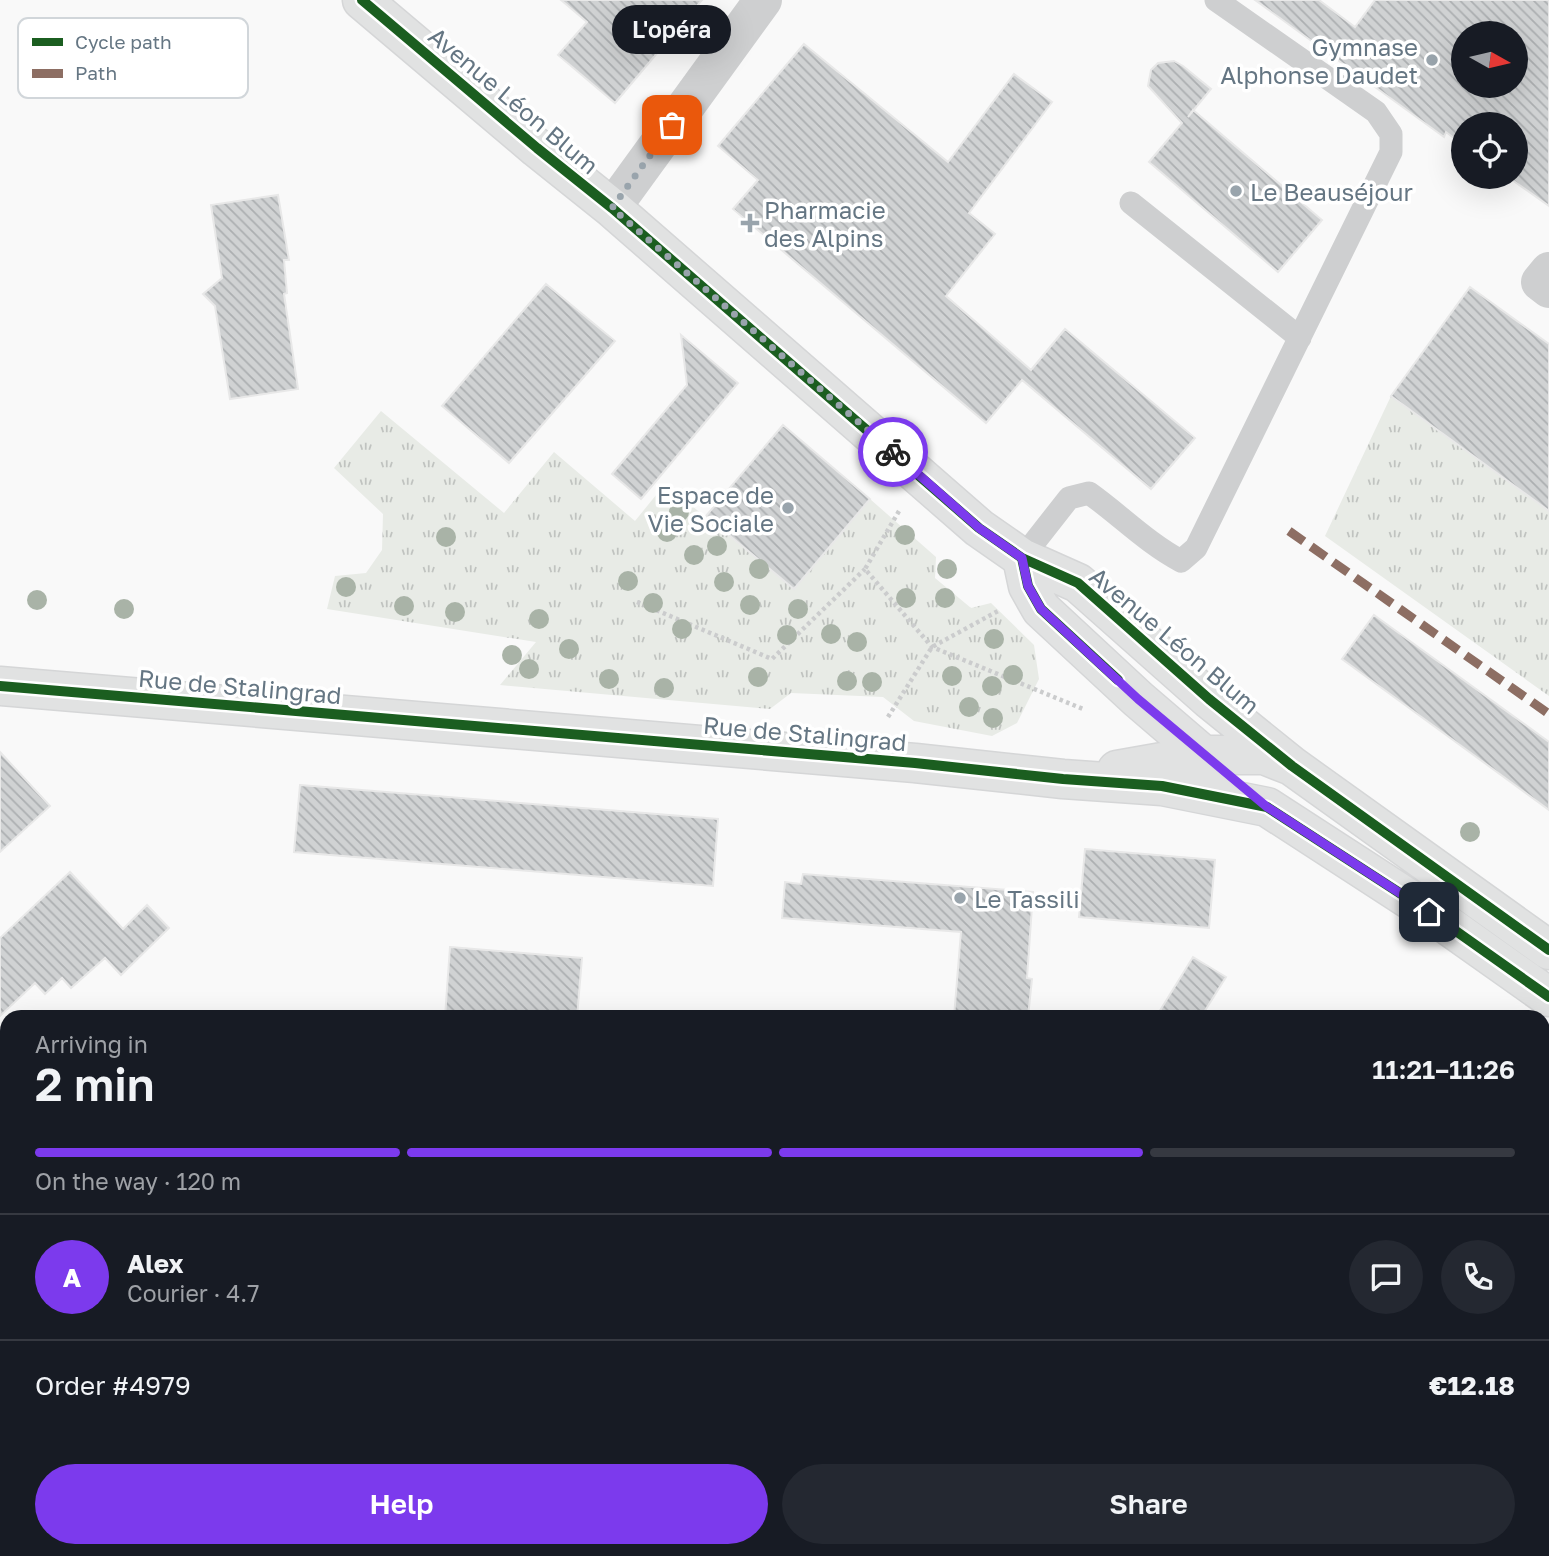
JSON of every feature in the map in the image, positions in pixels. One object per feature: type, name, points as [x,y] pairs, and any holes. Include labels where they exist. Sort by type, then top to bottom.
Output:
[{"type":"street","name":"Avenue Léon Blum","points":[[362,0],[612,208],[979,528],[1022,558],[1079,583],[1209,699],[1292,766]]},
{"type":"street","points":[[612,208],[763,0]]},
{"type":"street","points":[[1549,271],[1540,282],[1549,289]]},
{"type":"street","points":[[1022,558],[1028,586],[1041,609],[1138,699],[1267,807]]},
{"type":"street","name":"Rue de Stalingrad","points":[[0,686],[1162,786],[1267,807],[1429,912],[1549,997]]},
{"type":"street","points":[[1162,786],[1202,755],[1209,699]]},
{"type":"street","name":"Rue de Stalingrad","points":[[1074,780],[1202,755],[1264,755],[1292,766],[1549,950]]},
{"type":"lane","points":[[1022,558],[1069,498],[1088,492],[1161,551],[1181,561],[1196,548],[1391,152],[1391,134],[1376,112],[1216,0]]},
{"type":"lane","points":[[1131,203],[1300,338]]},
{"type":"path","points":[[638,602],[772,659],[865,569],[899,511]]},
{"type":"path","points":[[865,569],[932,647],[1083,709]]},
{"type":"path","points":[[888,717],[932,647],[1006,607]]},
{"type":"green space","points":[[1391,396],[1549,511],[1549,696],[1325,536]]},
{"type":"green space","points":[[381,411],[504,513],[554,452],[635,521],[665,484],[794,589],[870,499],[936,557],[935,578],[971,608],[991,603],[1034,645],[1039,679],[1017,723],[992,736],[914,721],[883,697],[791,693],[770,709],[500,685],[536,642],[327,609],[335,576],[366,573],[382,550],[383,514],[334,468]]},
{"type":"building","points":[[561,0],[702,0],[615,103],[558,55],[587,22]]},
{"type":"building","points":[[1255,0],[1319,0],[1355,27],[1375,0],[1549,0],[1549,206],[1525,189],[1528,189],[1528,112],[1451,112],[1451,136],[1446,132],[1444,137]]},
{"type":"building","points":[[804,44],[948,162],[1014,74],[1052,102],[969,213],[995,234],[946,296],[1031,370],[1065,329],[1195,438],[1151,489],[1022,380],[986,423],[733,209],[758,180],[718,146]]},
{"type":"building","name":"Le Beauséjour","points":[[1174,61],[1211,89],[1193,110],[1322,220],[1278,272],[1149,162],[1182,123],[1148,86],[1151,70],[1158,63]]},
{"type":"building","points":[[278,195],[289,260],[284,260],[287,293],[284,294],[298,389],[230,399],[215,306],[203,294],[222,278],[211,205]]},
{"type":"building","points":[[546,284],[615,341],[509,463],[442,406]]},
{"type":"building","points":[[1470,287],[1549,344],[1549,511],[1391,396]]},
{"type":"building","points":[[681,335],[738,383],[641,499],[612,474],[687,385]]},
{"type":"building","name":"Espace de Vie Sociale","points":[[783,425],[870,499],[794,589],[706,516]]},
{"type":"building","points":[[1374,615],[1549,742],[1549,810],[1342,659]]},
{"type":"building","points":[[0,752],[50,806],[0,852]]},
{"type":"building","points":[[300,785],[718,819],[713,886],[294,852]]},
{"type":"building","points":[[1085,849],[1215,860],[1209,928],[1079,917]]},
{"type":"building","points":[[70,872],[123,929],[147,905],[169,928],[121,975],[105,958],[71,988],[62,978],[45,994],[35,983],[6,1010],[0,1010],[0,938]]},
{"type":"building","points":[[803,874],[1033,892],[1027,978],[1032,979],[1029,1010],[955,1010],[961,932],[782,918],[785,882],[801,884]]},
{"type":"building","points":[[450,947],[582,958],[578,1010],[446,1010]]},
{"type":"building","points":[[1193,957],[1226,977],[1205,1010],[1160,1010]]},
{"type":"marked path","points":[[1289,531],[1549,714]]},
{"type":"cycle path","points":[[362,0],[612,208],[979,528],[1022,558],[1078,583],[1209,699],[1292,766],[1549,950]]},
{"type":"cycle path","points":[[1022,558],[1028,586],[1041,609],[1118,680]]},
{"type":"cycle path","points":[[0,686],[1162,786],[1267,807],[1429,912],[1549,997]]},
{"type":"way so far","points":[[672,125],[612,208],[893,452]]},
{"type":"place","name":"Gymnase Alphonse Daudet","points":[[1432,60]]},
{"type":"place","name":"L'opéra","points":[[672,125]]},
{"type":"place","name":"Le Beauséjour","points":[[1236,191]]},
{"type":"place","name":"Pharmacie des Alpins","points":[[750,223]]},
{"type":"place","name":"Espace de Vie Sociale","points":[[788,508]]},
{"type":"place","name":"Le Tassili","points":[[960,898]]},
{"type":"route","points":[[893,452],[979,528],[1022,558],[1028,586],[1041,609],[1202,755],[1267,807],[1429,912]]}]
